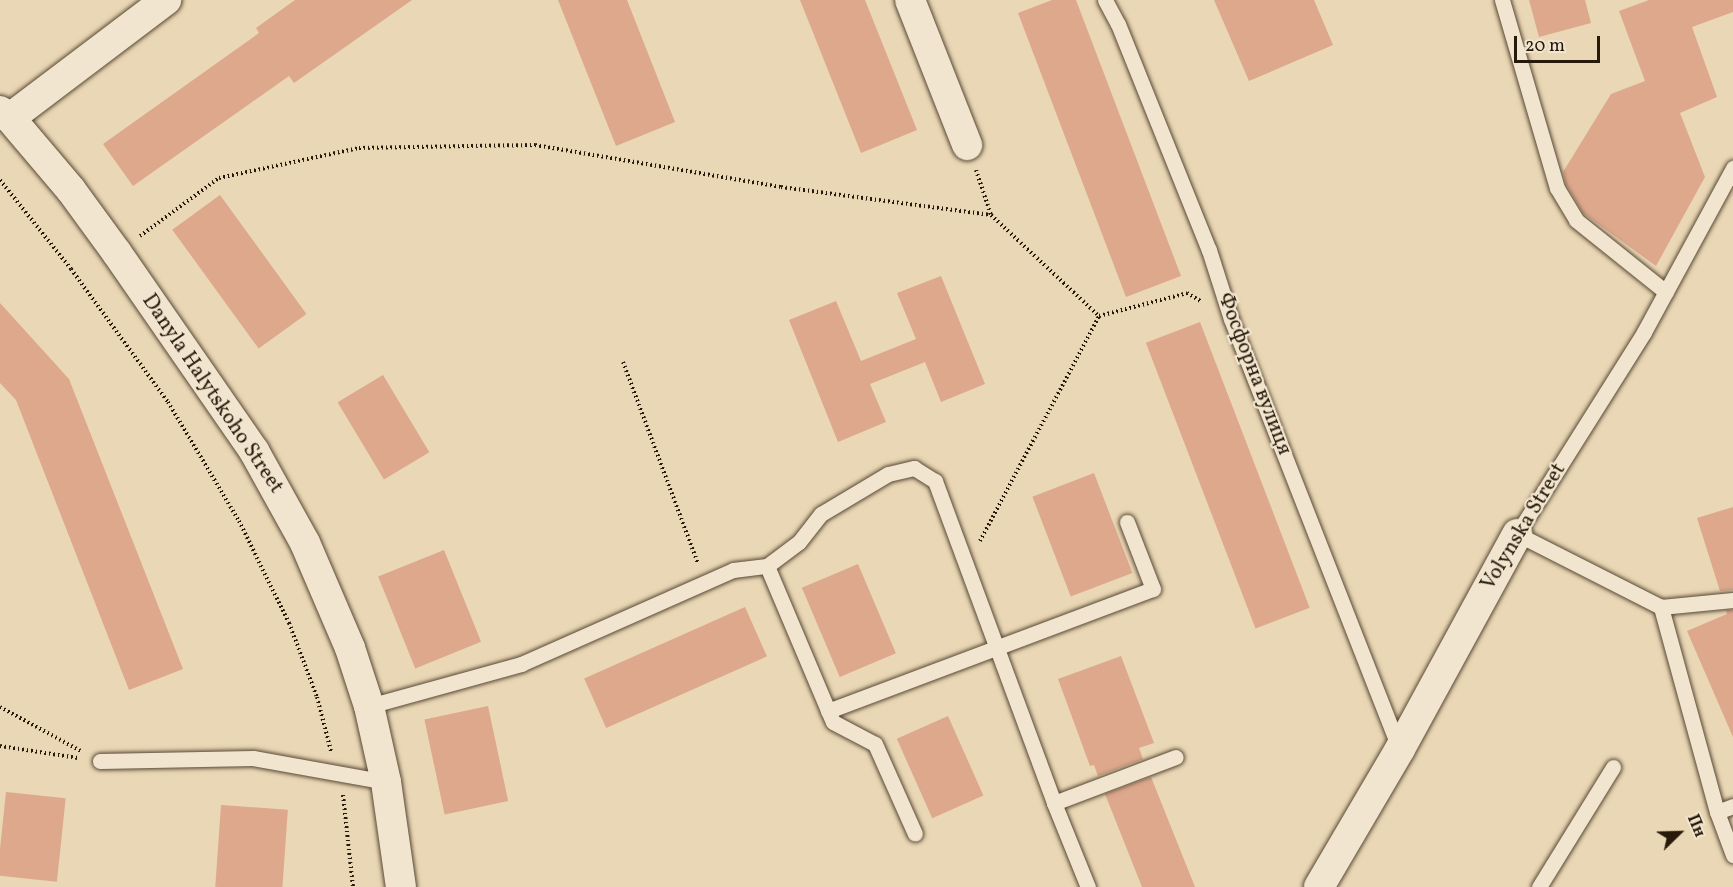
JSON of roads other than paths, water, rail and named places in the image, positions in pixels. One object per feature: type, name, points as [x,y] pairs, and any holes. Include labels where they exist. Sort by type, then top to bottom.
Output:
[{"type":"street","points":[[5,114],[166,0]]},
{"type":"street","points":[[910,0],[967,145]]},
{"type":"street","name":"Danyla Halytskoho Street","points":[[5,114],[71,190],[117,253],[240,431],[279,493],[305,543],[341,626],[369,706],[386,783],[401,887]]},
{"type":"street","name":"Volynska Street","points":[[1319,887],[1400,749],[1517,534]]},
{"type":"lane","name":"Фосфорна вулиця","points":[[1105,0],[1118,24],[1209,250],[1231,319],[1400,749]]},
{"type":"lane","points":[[1502,0],[1557,188],[1576,220],[1666,292]]},
{"type":"lane","name":"Volynska Street","points":[[1517,534],[1644,332],[1733,168]]},
{"type":"lane","points":[[369,706],[521,664],[706,584],[733,570],[767,566],[799,542],[821,514],[888,474],[914,468],[935,482],[1054,803],[1088,887]]},
{"type":"lane","points":[[828,711],[1153,589],[1127,522]]},
{"type":"lane","points":[[1517,534],[1661,607],[1733,600]]},
{"type":"lane","points":[[767,566],[832,722],[875,744],[915,834]]},
{"type":"lane","points":[[1661,607],[1717,812],[1733,855]]},
{"type":"lane","points":[[1054,803],[1176,757]]},
{"type":"lane","points":[[100,761],[254,758],[386,783]]},
{"type":"lane","points":[[1539,887],[1613,767]]},
{"type":"lane","points":[[1717,812],[1733,806]]}]
